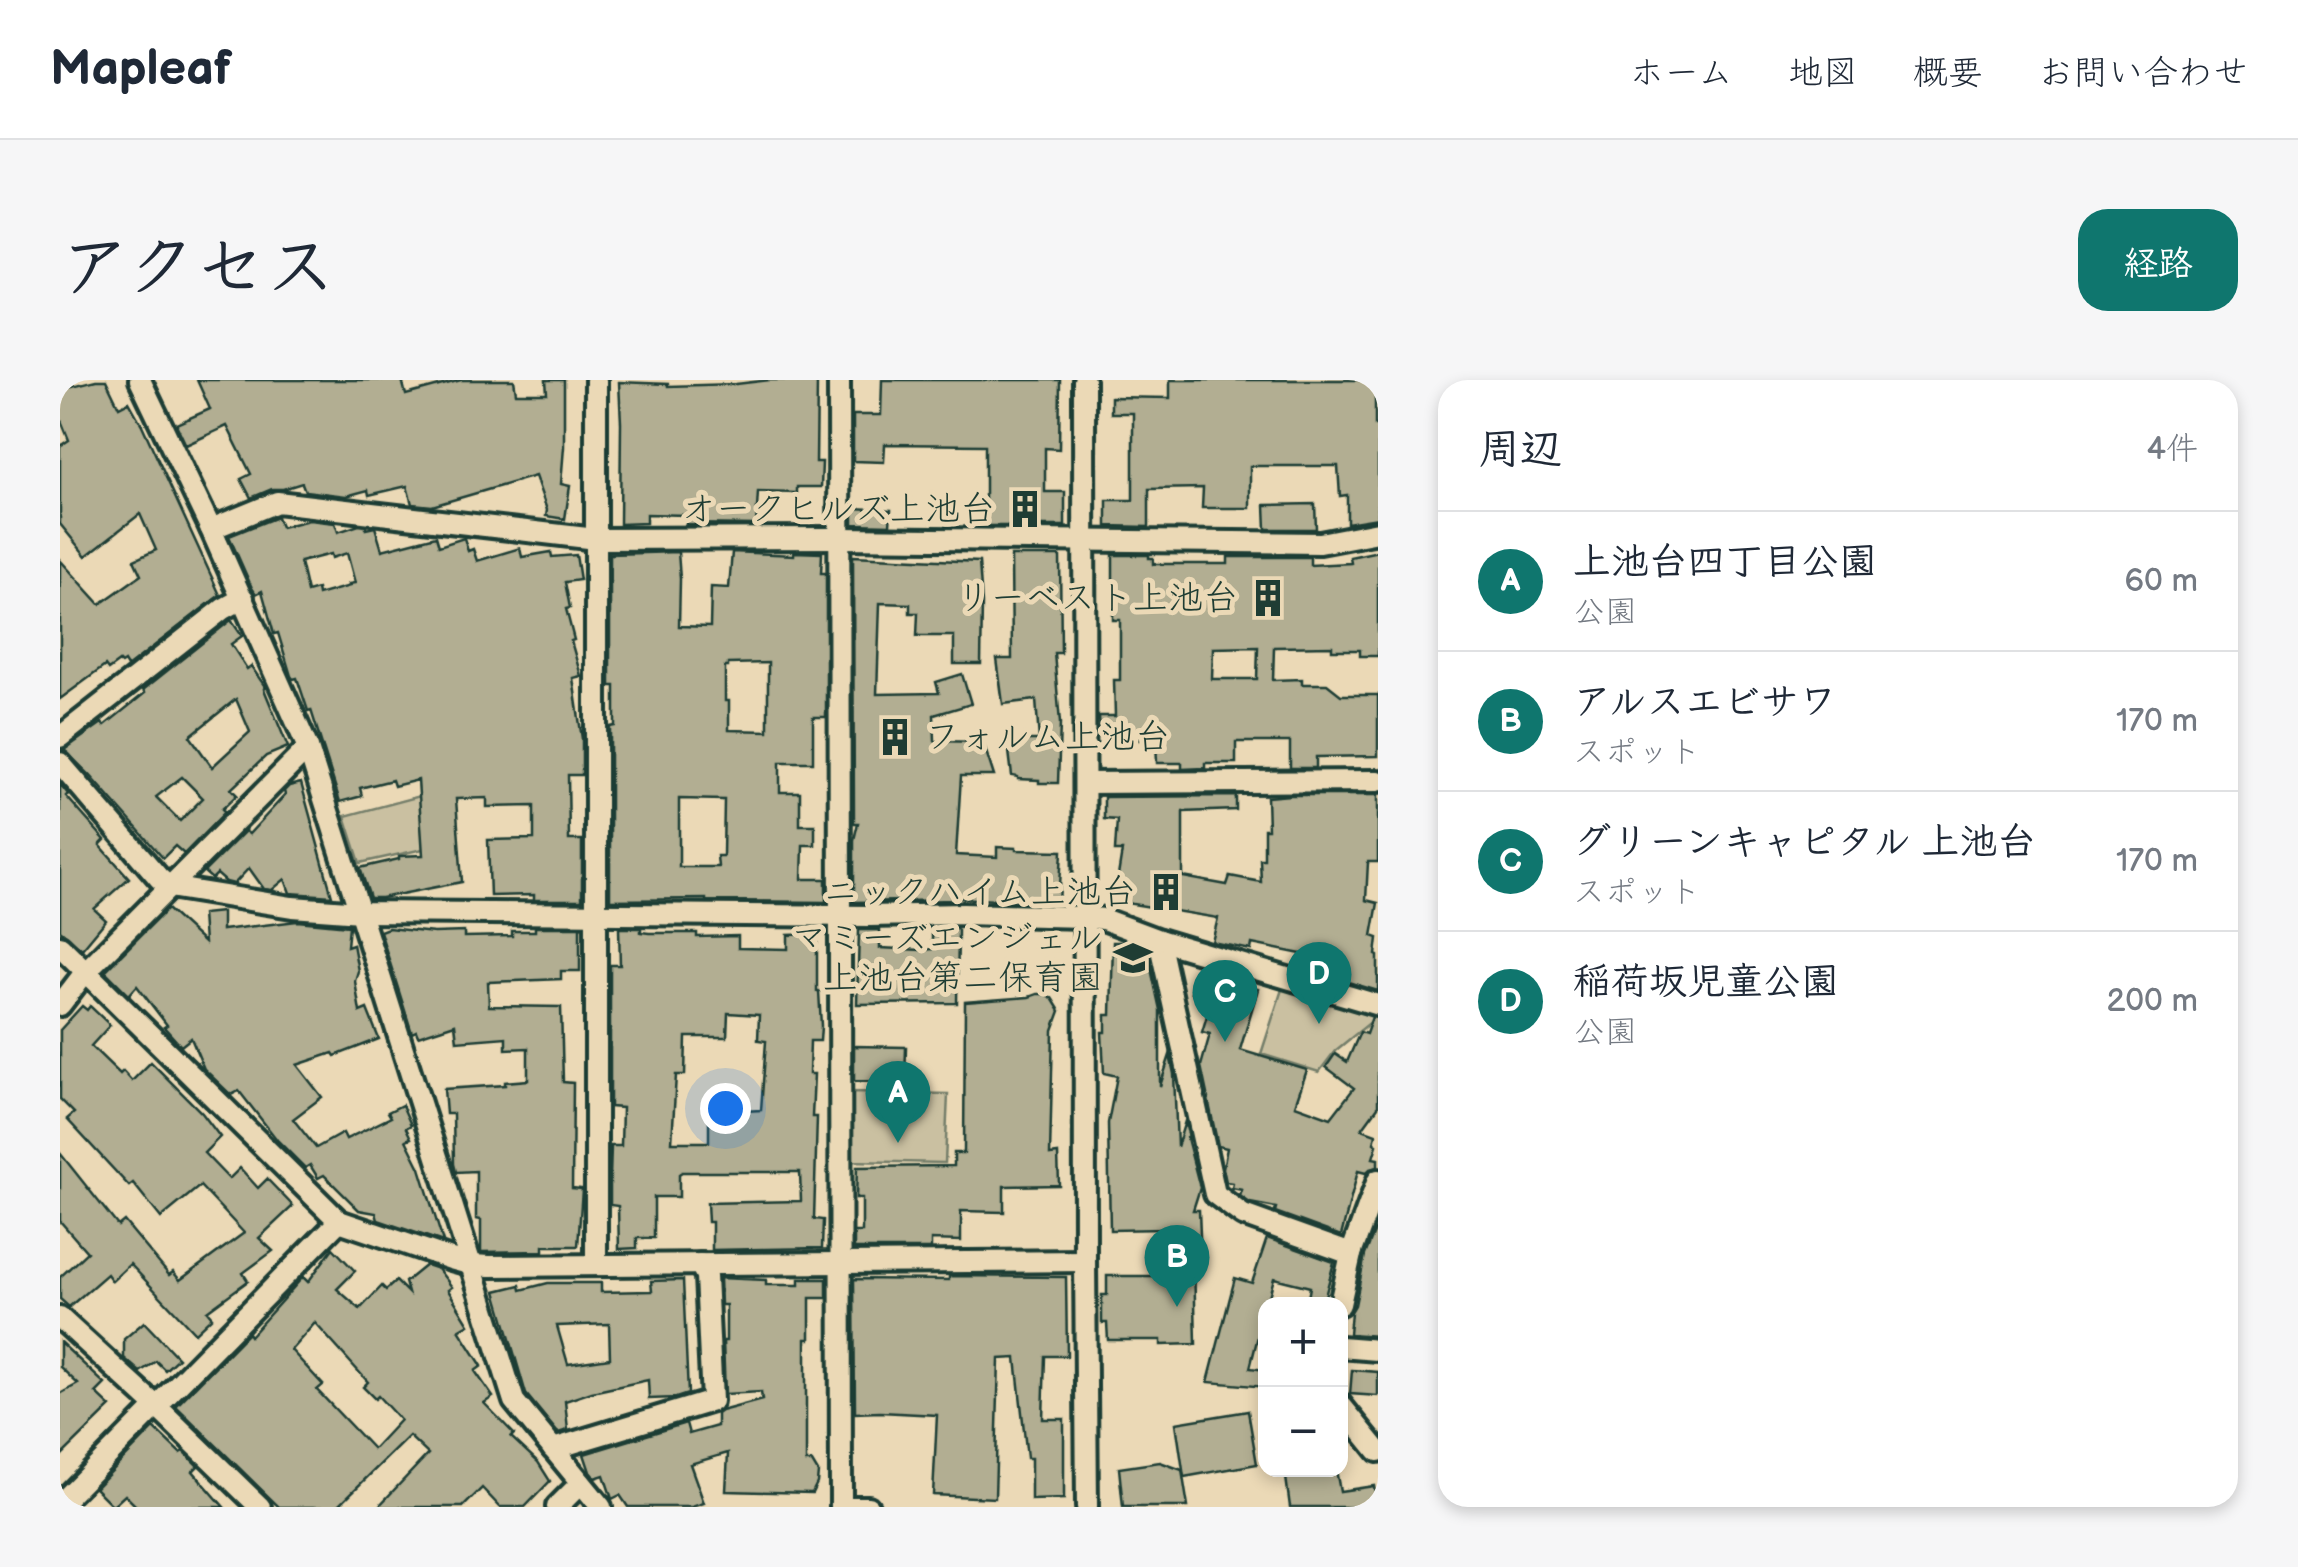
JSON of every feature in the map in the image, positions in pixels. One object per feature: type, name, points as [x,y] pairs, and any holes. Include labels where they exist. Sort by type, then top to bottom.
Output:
[{"type":"street","points":[[140,380],[243,598],[308,748],[514,1401],[601,1507]]},
{"type":"street","points":[[596,380],[596,1264]]},
{"type":"street","points":[[839,380],[841,1507],[868,1507]]},
{"type":"street","points":[[1084,380],[1087,1507]]},
{"type":"street","points":[[211,529],[277,502],[596,538],[1320,543],[1378,532]]},
{"type":"street","points":[[60,738],[223,609],[243,598]]},
{"type":"street","points":[[60,1005],[86,971],[308,748]]},
{"type":"street","points":[[60,764],[169,887],[292,907],[361,912],[1084,916],[1378,1006]]},
{"type":"street","points":[[1086,783],[1378,781]]},
{"type":"street","points":[[1159,940],[1215,1194],[1243,1215],[1351,1254]]},
{"type":"street","points":[[60,946],[339,1221],[472,1266],[1084,1261]]},
{"type":"street","points":[[1342,1297],[1351,1254],[1378,1180]]},
{"type":"street","points":[[60,1504],[339,1221]]},
{"type":"street","points":[[553,1449],[712,1401],[706,1276],[700,1264]]},
{"type":"street","points":[[60,1318],[260,1507]]},
{"type":"street","points":[[1348,1348],[1378,1350]]},
{"type":"street","points":[[1348,1414],[1378,1450]]},
{"type":"street","points":[[557,1507],[581,1483]]},
{"type":"shaded area","points":[[420,796],[423,849],[360,863],[345,816]]},
{"type":"shaded area","points":[[1283,986],[1378,1016],[1335,1051],[1319,1072],[1261,1054]]},
{"type":"shaded area","points":[[849,1092],[948,1094],[945,1163],[849,1161]]},
{"type":"building","points":[[106,380],[119,407],[129,402],[220,595],[127,667],[124,662],[108,670],[105,666],[60,699],[60,560],[100,604],[141,575],[134,560],[156,550],[140,514],[86,556],[60,524],[60,446],[69,440],[60,418],[60,389]]},
{"type":"building","points":[[197,380],[402,380],[406,395],[461,380],[514,380],[516,393],[547,393],[546,380],[564,380],[561,484],[570,486],[565,519],[546,516],[535,476],[432,506],[412,504],[407,486],[346,496],[305,491],[302,483],[251,498],[241,479],[251,474],[227,426],[186,445],[176,424],[210,409]]},
{"type":"building","points":[[817,380],[816,462],[822,462],[821,487],[797,487],[797,493],[758,492],[756,525],[686,524],[687,515],[646,514],[646,523],[620,524],[619,382],[668,386]]},
{"type":"building","points":[[882,380],[1060,380],[1059,449],[1045,448],[1045,492],[1065,492],[1065,526],[985,526],[985,445],[885,444],[884,462],[853,461],[853,415],[881,415]]},
{"type":"building","points":[[1170,380],[1375,380],[1378,518],[1347,523],[1347,495],[1340,496],[1338,466],[1250,466],[1250,508],[1202,508],[1203,488],[1149,489],[1149,527],[1107,526],[1107,500],[1133,500],[1133,413],[1111,413],[1111,397],[1170,398]]},
{"type":"building","points":[[1315,504],[1316,529],[1266,529],[1265,505]]},
{"type":"building","points":[[853,508],[891,510],[890,525],[853,524]]},
{"type":"building","points":[[277,517],[281,527],[309,520],[335,523],[338,532],[359,525],[366,529],[375,527],[382,550],[436,536],[439,546],[464,538],[477,561],[520,548],[522,557],[551,552],[552,557],[576,555],[580,580],[565,582],[570,608],[566,609],[574,640],[571,641],[581,676],[573,678],[582,739],[582,775],[568,775],[569,840],[582,840],[582,900],[490,896],[488,840],[534,839],[534,806],[487,807],[487,798],[456,799],[462,882],[370,898],[360,868],[399,856],[423,855],[418,780],[394,786],[392,780],[360,788],[362,796],[340,802],[311,710],[308,711],[297,678],[291,676],[262,591],[256,594],[252,588],[229,536]],"holes":[[[347,553],[355,583],[318,595],[317,589],[307,592],[300,562]]]},
{"type":"building","points":[[1378,551],[1378,656],[1360,656],[1360,650],[1332,650],[1332,646],[1274,647],[1273,680],[1302,679],[1302,684],[1327,684],[1341,695],[1378,695],[1378,756],[1316,757],[1316,768],[1290,768],[1290,742],[1236,742],[1236,763],[1205,763],[1205,768],[1182,769],[1182,763],[1157,763],[1156,740],[1125,740],[1125,733],[1100,735],[1099,716],[1115,716],[1114,680],[1120,680],[1120,620],[1113,620],[1113,555],[1149,555],[1153,564],[1228,564],[1228,557],[1310,557],[1310,565],[1351,563],[1350,557]],"holes":[[[1258,647],[1257,679],[1212,679],[1213,648]]]},
{"type":"building","points":[[678,552],[679,626],[710,627],[711,587],[729,588],[732,552],[822,553],[821,573],[826,573],[826,717],[813,717],[813,762],[780,762],[780,792],[800,792],[800,825],[815,825],[815,845],[803,845],[802,879],[826,879],[826,902],[610,900],[610,727],[615,726],[615,686],[610,686],[610,554]],"holes":[[[768,663],[768,731],[729,730],[725,667]],[[679,799],[724,800],[723,856],[717,856],[718,867],[679,867]]]},
{"type":"building","points":[[853,556],[979,562],[981,664],[954,664],[954,636],[917,636],[918,613],[910,613],[910,604],[880,603],[877,694],[939,693],[936,682],[962,674],[971,704],[934,715],[935,741],[983,742],[994,776],[961,776],[956,855],[997,857],[997,847],[1062,851],[1059,903],[956,898],[854,902],[854,840],[858,823],[854,823]]},
{"type":"building","points":[[1011,556],[1060,556],[1061,653],[1054,653],[1060,723],[1058,783],[1012,776],[1008,743],[1039,740],[1036,700],[1003,704],[997,659],[1012,659]]},
{"type":"building","points":[[231,620],[242,636],[231,644],[247,669],[251,666],[266,688],[288,747],[266,756],[231,789],[237,795],[222,809],[225,812],[184,854],[175,846],[163,858],[64,750],[102,723],[104,726],[145,693],[143,690]],"holes":[[[236,699],[250,732],[212,767],[190,736]],[[182,777],[203,798],[180,821],[156,797]]]},
{"type":"building","points":[[301,783],[332,896],[290,893],[285,879],[272,890],[264,889],[249,868],[234,884],[217,874],[212,879],[204,872],[245,831],[249,834],[289,786]]},
{"type":"building","points":[[60,784],[105,840],[100,845],[129,878],[94,909],[106,920],[82,949],[60,930]]},
{"type":"building","points":[[1378,795],[1378,862],[1368,862],[1366,900],[1378,903],[1372,936],[1378,938],[1378,991],[1297,967],[1301,954],[1252,944],[1251,950],[1212,942],[1218,918],[1114,901],[1122,851],[1115,851],[1117,820],[1104,819],[1104,797],[1236,796],[1236,810],[1183,812],[1183,877],[1227,885],[1230,876],[1261,882],[1260,859],[1264,859],[1264,829],[1268,829],[1267,797]]},
{"type":"building","points":[[167,909],[204,943],[202,914],[222,912],[222,930],[297,921],[349,926],[347,946],[353,944],[360,1012],[367,1009],[379,1039],[297,1065],[322,1097],[293,1119],[316,1148],[343,1133],[346,1139],[391,1117],[388,1112],[402,1105],[411,1125],[406,1128],[411,1138],[406,1140],[420,1168],[443,1242],[378,1220],[376,1213],[359,1210],[324,1175],[318,1178],[310,1165],[305,1168],[239,1091],[231,1095],[204,1069],[191,1038],[181,1046],[137,986],[129,995],[105,971]]},
{"type":"building","points":[[535,927],[580,927],[580,971],[561,971],[561,979],[488,982],[489,1006],[561,1007],[563,1082],[573,1083],[572,1188],[582,1189],[578,1246],[481,1252],[476,1171],[456,1172],[453,1114],[446,1114],[444,1089],[528,1080],[528,1048],[506,1049],[506,1037],[457,1041],[455,1024],[418,1036],[416,1031],[412,1033],[380,931],[388,928],[464,932],[464,937],[512,936],[512,931],[535,931]]},
{"type":"building","points":[[619,928],[641,928],[641,932],[649,933],[697,933],[697,937],[738,936],[738,948],[788,949],[788,935],[817,934],[821,1026],[820,1041],[810,1041],[809,1074],[814,1074],[812,1117],[817,1117],[814,1219],[823,1220],[822,1248],[712,1250],[707,1203],[801,1201],[800,1172],[682,1172],[679,1197],[654,1197],[654,1238],[637,1238],[637,1248],[619,1249],[618,1206],[610,1205],[611,1146],[621,1146],[622,1108],[610,1107],[610,965],[620,965]],"holes":[[[728,1013],[759,1015],[758,1040],[766,1041],[761,1110],[709,1113],[709,1142],[672,1142],[676,1075],[685,1075],[686,1037],[727,1037]]]},
{"type":"building","points":[[932,928],[958,930],[957,1003],[857,1004],[859,930],[880,930],[880,948],[922,950],[932,949]]},
{"type":"building","points":[[1113,942],[1147,950],[1160,1010],[1160,1086],[1170,1055],[1177,1147],[1185,1121],[1200,1188],[1193,1210],[1199,1210],[1201,1261],[1194,1261],[1196,1344],[1108,1340],[1107,1323],[1102,1323],[1107,1276],[1159,1276],[1159,1264],[1166,1264],[1165,1229],[1110,1230],[1108,1123],[1117,1076],[1104,1073],[1102,1032],[1106,1032],[1106,1015],[1111,1015]]},
{"type":"building","points":[[1198,972],[1258,989],[1240,1050],[1307,1070],[1295,1105],[1331,1118],[1354,1088],[1326,1067],[1335,1054],[1347,1062],[1360,1032],[1366,1034],[1372,1017],[1378,1018],[1378,1107],[1362,1129],[1376,1134],[1373,1158],[1378,1159],[1378,1167],[1366,1173],[1358,1171],[1341,1236],[1275,1212],[1276,1208],[1250,1203],[1240,1196],[1242,1190],[1226,1182],[1223,1168],[1227,1148],[1218,1146],[1201,1066],[1210,1034],[1202,1032],[1212,999],[1191,993]]},
{"type":"building","points":[[1037,994],[1052,998],[1060,1011],[1053,1030],[1050,1155],[1058,1154],[1059,1185],[1004,1186],[1004,1212],[961,1211],[961,1241],[931,1240],[931,1249],[854,1249],[854,1232],[862,1232],[862,1198],[856,1198],[857,1167],[954,1166],[954,1153],[964,1153],[965,1002]]},
{"type":"building","points":[[82,1006],[87,1010],[90,1006],[110,1025],[91,1046],[120,1074],[123,1071],[132,1081],[151,1062],[202,1113],[220,1137],[204,1153],[229,1179],[240,1168],[258,1188],[267,1179],[293,1206],[259,1238],[273,1251],[243,1273],[248,1281],[207,1311],[212,1317],[195,1333],[130,1264],[112,1281],[107,1274],[69,1307],[60,1299],[60,1277],[87,1252],[60,1221],[60,1153],[118,1226],[124,1221],[169,1275],[173,1272],[180,1280],[244,1233],[200,1186],[161,1218],[133,1183],[129,1186],[67,1119],[74,1113],[60,1099],[60,1030]]},
{"type":"building","points":[[854,1046],[906,1047],[905,1082],[854,1081]]},
{"type":"building","points":[[1375,1230],[1378,1336],[1349,1334],[1365,1255]]},
{"type":"building","points":[[1267,1238],[1334,1262],[1325,1297],[1308,1297],[1310,1287],[1274,1278],[1269,1297],[1258,1297],[1258,1336],[1250,1368],[1258,1369],[1258,1386],[1208,1382],[1235,1278],[1252,1283]]},
{"type":"building","points":[[333,1248],[355,1271],[337,1289],[360,1309],[382,1286],[386,1290],[396,1281],[408,1293],[405,1282],[426,1265],[438,1269],[452,1287],[448,1290],[469,1324],[459,1330],[482,1366],[475,1371],[493,1397],[484,1403],[514,1434],[511,1437],[538,1462],[550,1481],[525,1507],[500,1507],[482,1488],[463,1507],[378,1507],[428,1454],[409,1436],[337,1507],[279,1507],[176,1406],[248,1333],[250,1336],[303,1277],[308,1282]],"holes":[[[315,1323],[368,1382],[363,1387],[375,1399],[378,1396],[400,1420],[373,1449],[317,1390],[323,1385],[291,1350]]]},
{"type":"building","points":[[949,1276],[1066,1277],[1067,1356],[1045,1356],[1043,1419],[1064,1419],[1064,1499],[1031,1500],[1031,1458],[1027,1458],[1016,1358],[999,1359],[995,1498],[933,1495],[937,1415],[855,1413],[854,1279],[949,1280]]},
{"type":"building","points":[[720,1278],[766,1280],[766,1285],[799,1285],[799,1279],[827,1279],[827,1298],[810,1298],[810,1339],[806,1339],[806,1462],[812,1462],[818,1472],[817,1483],[812,1493],[726,1491],[728,1453],[690,1464],[704,1503],[692,1507],[628,1507],[620,1495],[612,1499],[604,1475],[595,1478],[584,1454],[686,1423],[689,1434],[717,1426],[717,1414],[721,1411],[762,1400],[761,1392],[725,1394],[726,1305],[721,1305]]},
{"type":"building","points":[[683,1280],[688,1394],[649,1399],[648,1380],[592,1392],[565,1401],[568,1430],[558,1433],[526,1394],[496,1291],[520,1285],[521,1290],[548,1283],[601,1283],[601,1292],[652,1291],[651,1281]],"holes":[[[609,1324],[610,1358],[568,1364],[557,1326]]]},
{"type":"building","points":[[144,1322],[178,1358],[165,1370],[156,1361],[140,1372],[124,1358],[124,1339]]},
{"type":"building","points":[[60,1342],[105,1384],[96,1393],[111,1407],[60,1457],[60,1394],[78,1384],[60,1367]]},
{"type":"building","points":[[1352,1370],[1378,1372],[1378,1396],[1350,1394]]},
{"type":"building","points":[[1248,1411],[1257,1464],[1184,1477],[1176,1423]]},
{"type":"building","points":[[154,1428],[198,1466],[193,1471],[224,1507],[137,1507],[125,1495],[113,1506],[95,1488]]},
{"type":"building","points":[[1160,1462],[1182,1470],[1188,1507],[1123,1507],[1119,1468]]},
{"type":"building","points":[[1286,1477],[1337,1477],[1340,1491],[1374,1486],[1377,1507],[1290,1507]]},
{"type":"place","name":"オークヒルズ上池台","points":[[1025,509]]},
{"type":"place","name":"リーベスト上池台","points":[[1268,598]]},
{"type":"place","name":"フォルム上池台","points":[[895,737]]},
{"type":"place","name":"ニックハイム上池台","points":[[1166,892]]},
{"type":"place","name":"マミーズエンジェル 上池台第二保育園","points":[[1133,958]]},
{"type":"place","name":"稲荷坂児童公園","points":[[1319,1024]]},
{"type":"place","name":"グリーンキャピタル 上池台","points":[[1225,1042]]},
{"type":"place","name":"上池台四丁目公園","points":[[898,1143]]},
{"type":"place","name":"アルスエビサワ","points":[[1177,1307]]}]
